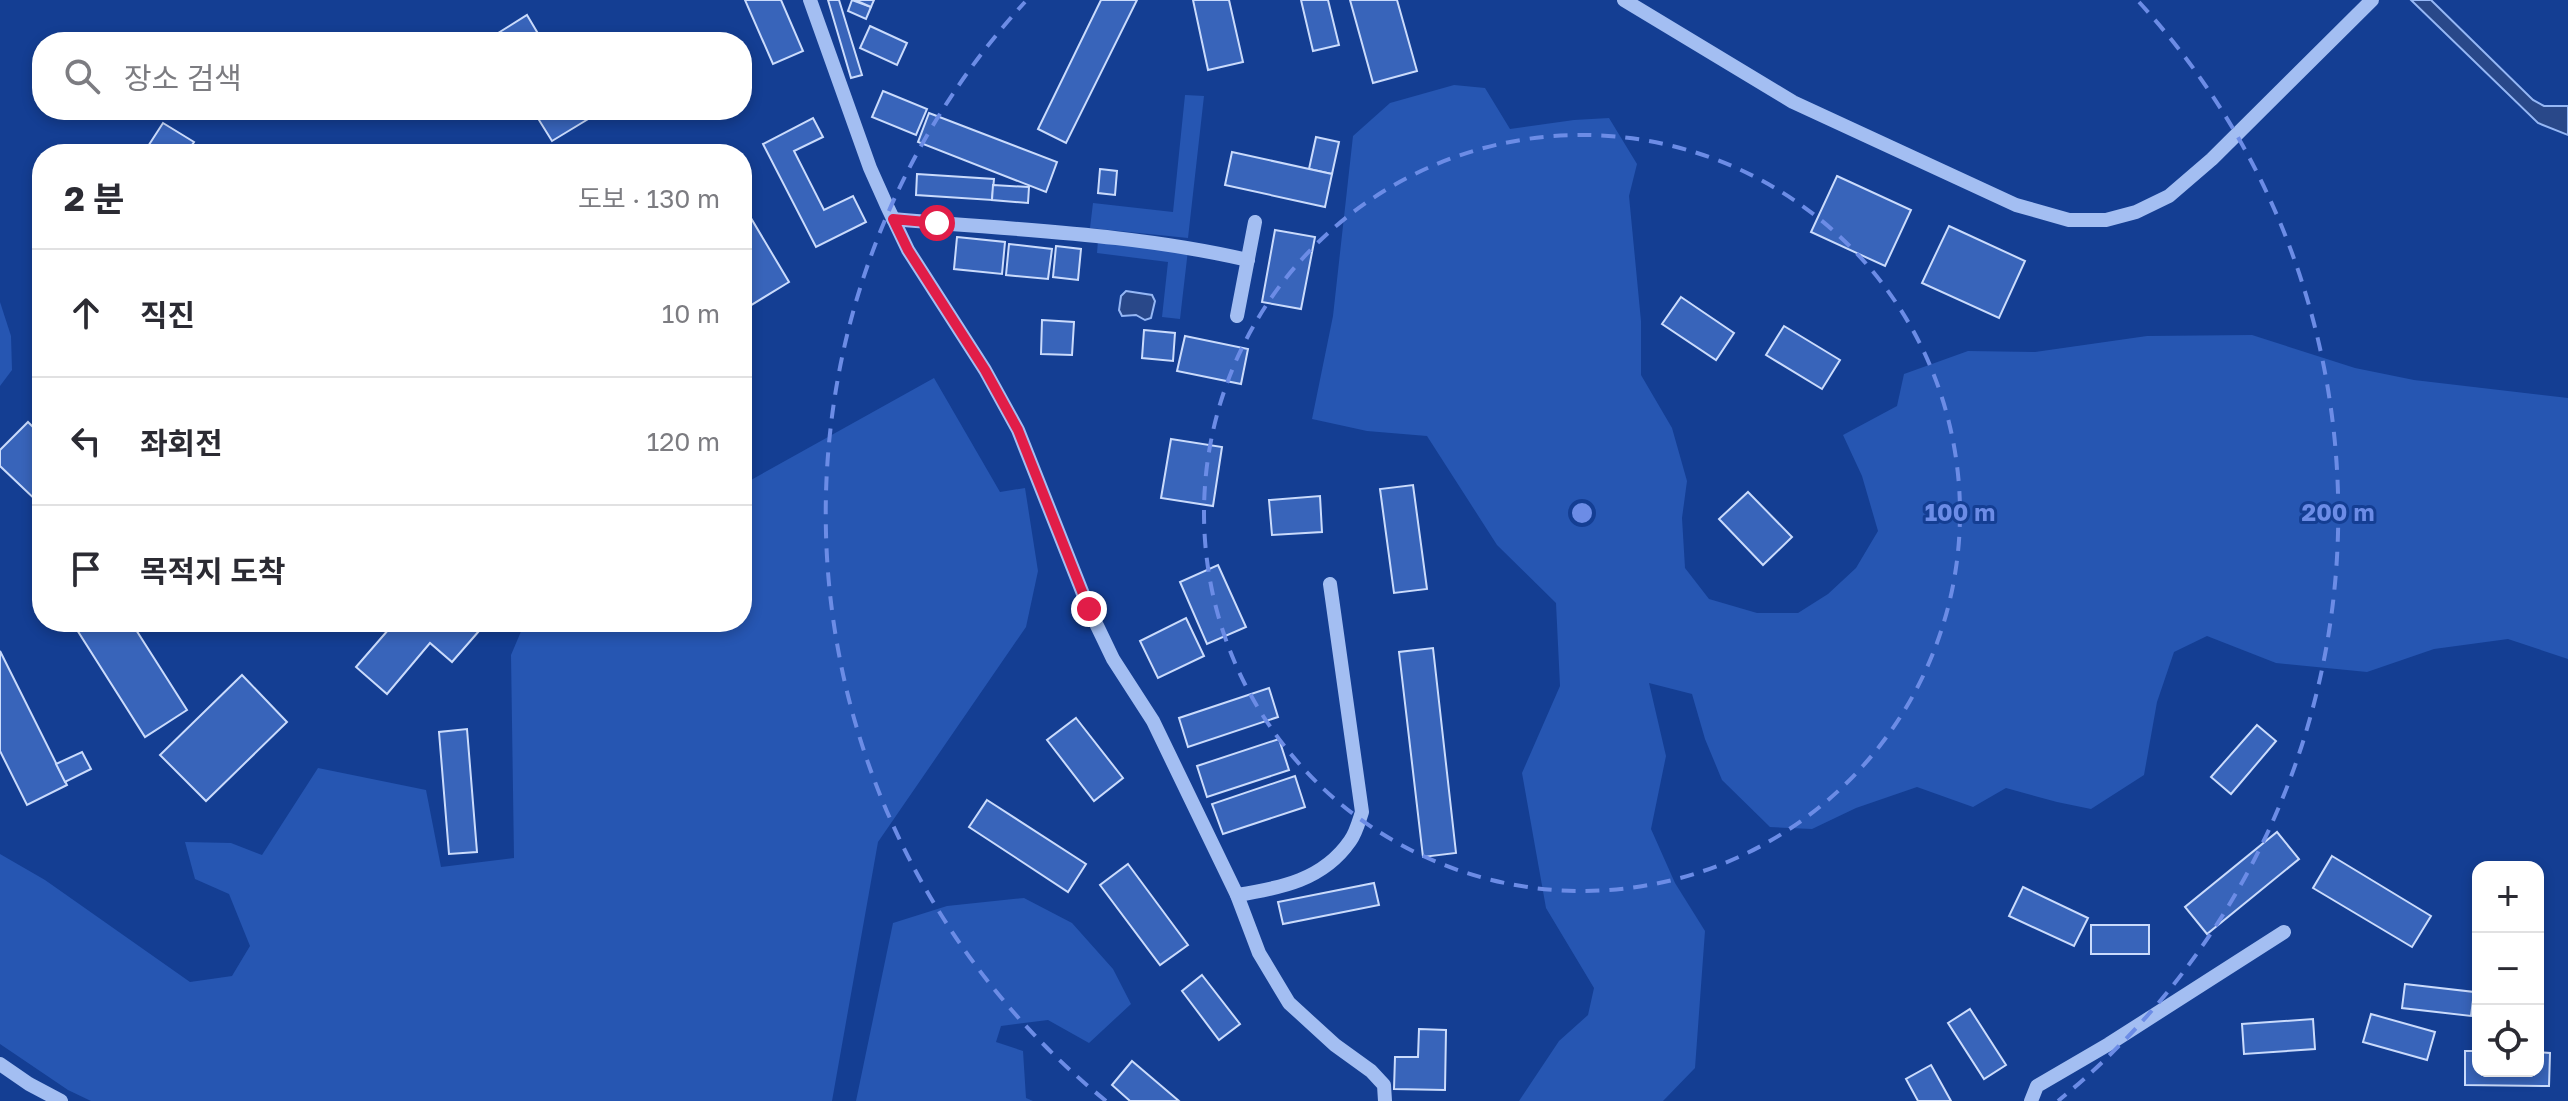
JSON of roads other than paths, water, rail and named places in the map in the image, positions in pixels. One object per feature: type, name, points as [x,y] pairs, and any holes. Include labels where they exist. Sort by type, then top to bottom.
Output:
[{"type":"street","points":[[810,0],[870,168],[893,219],[908,250],[985,370],[1018,430],[1089,609],[1113,659],[1153,721],[1237,895],[1259,953],[1289,1003],[1384,1085],[1385,1101]]},
{"type":"street","points":[[1624,0],[1793,102],[2016,205],[2069,220],[2106,220],[2136,212],[2169,196],[2212,159],[2372,0]]},
{"type":"street","points":[[893,219],[1197,248],[1248,260]]},
{"type":"street","points":[[1237,316],[1255,222]]},
{"type":"street","points":[[1237,895],[1308,879],[1332,862],[1352,839],[1362,812],[1330,584]]},
{"type":"street","points":[[2031,1101],[2037,1086],[2109,1044],[2284,932]]},
{"type":"street","points":[[0,1064],[61,1101]]}]
